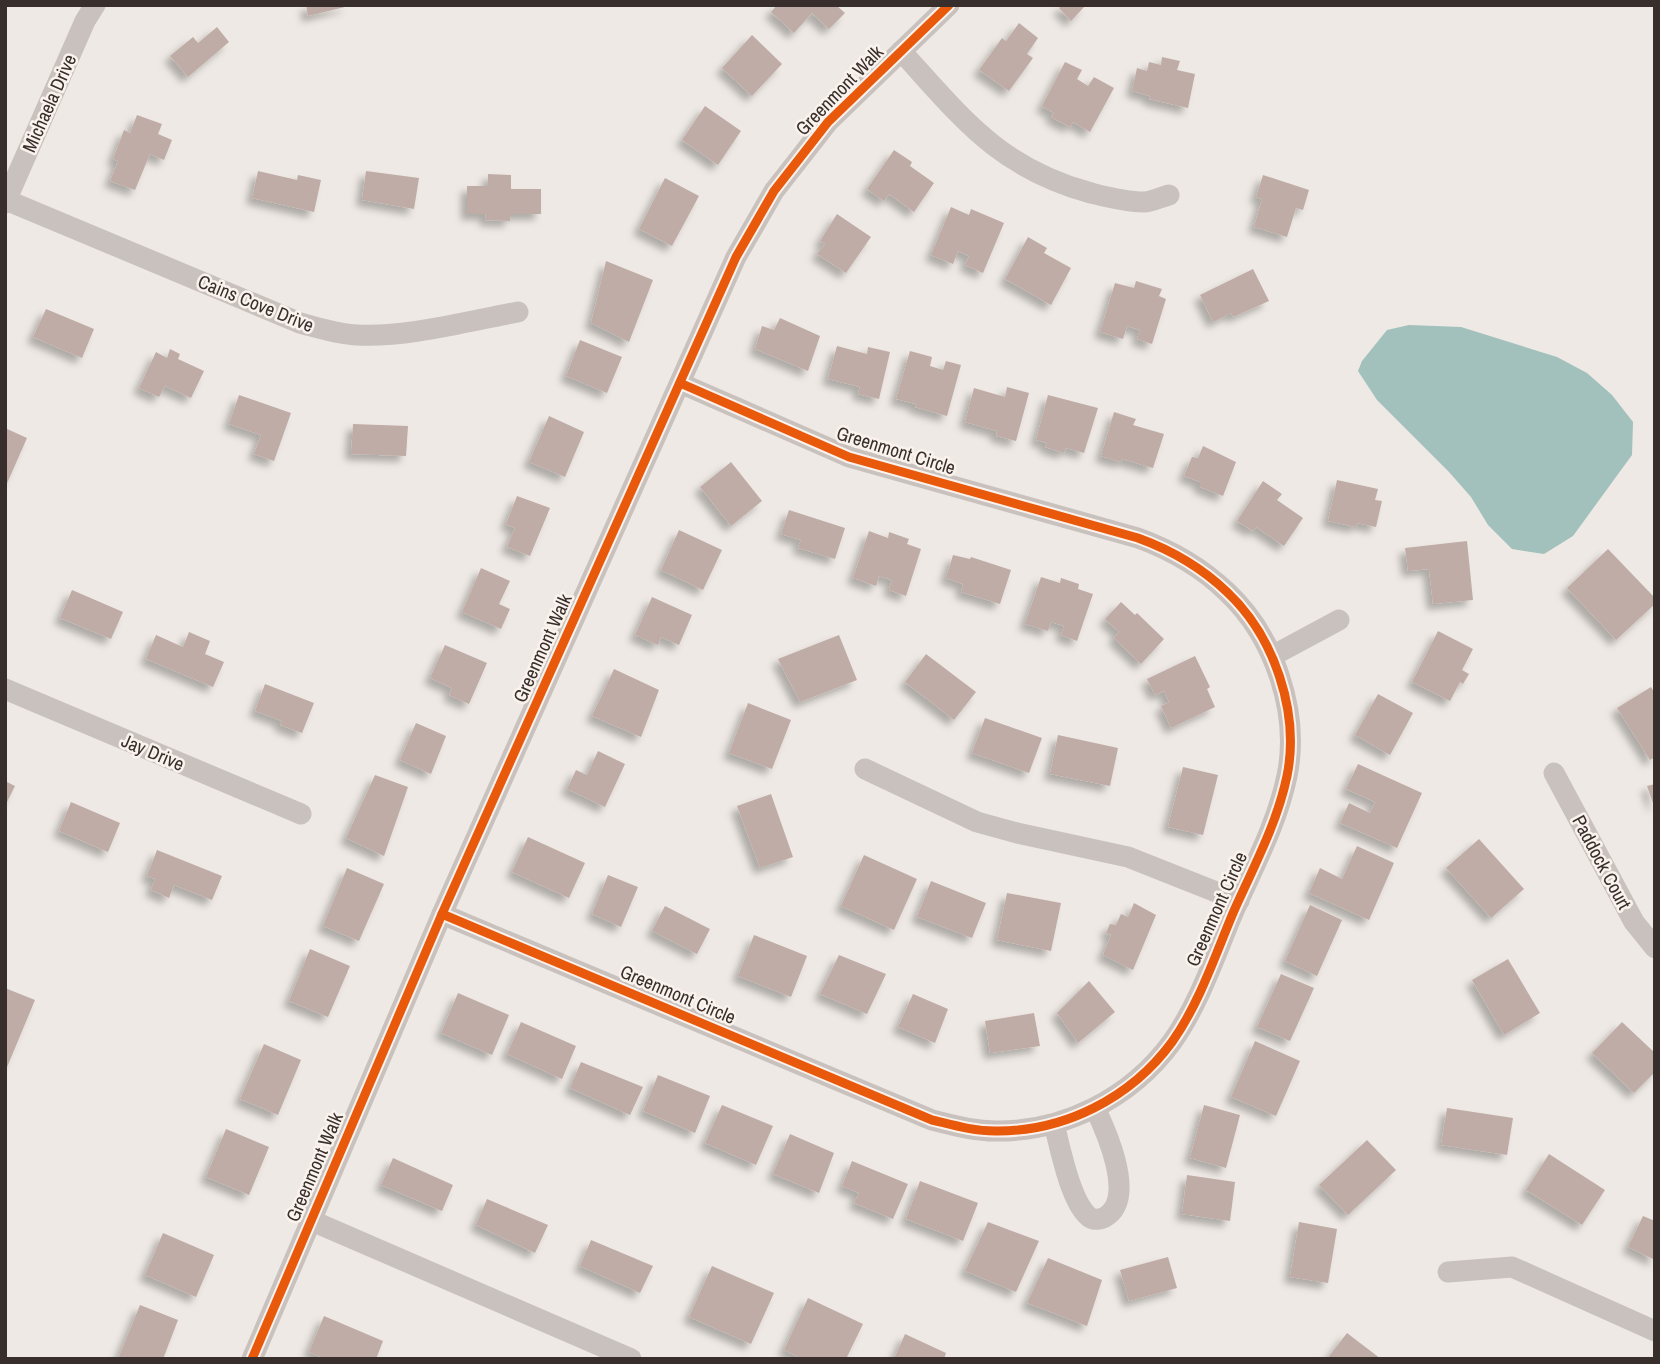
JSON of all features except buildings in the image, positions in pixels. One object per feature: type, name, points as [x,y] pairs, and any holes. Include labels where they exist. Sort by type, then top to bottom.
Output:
[{"type":"street","name":"Michaela Drive","points":[[6,201],[85,21],[95,5]]},
{"type":"street","name":"Greenmont Walk","points":[[252,1359],[442,914],[736,257],[774,191],[828,122],[949,5]]},
{"type":"street","points":[[901,51],[969,127],[1027,169],[1066,186],[1108,197],[1145,202],[1170,195]]},
{"type":"street","name":"Cains Cove Drive","points":[[6,201],[300,323],[331,332],[391,335],[517,312]]},
{"type":"street","name":"Greenmont Circle","points":[[442,914],[932,1120],[961,1128],[993,1131],[1022,1130],[1054,1124],[1095,1108],[1138,1080],[1172,1042],[1190,1010],[1239,901],[1276,817],[1287,773],[1290,742],[1282,684],[1272,656],[1252,621],[1228,592],[1197,566],[1165,548],[1138,538],[849,457],[680,383]]},
{"type":"street","points":[[1272,656],[1339,620]]},
{"type":"street","name":"Jay Drive","points":[[5,689],[301,814]]},
{"type":"street","points":[[865,769],[977,822],[1128,857],[1239,901]]},
{"type":"street","name":"Paddock Court","points":[[1554,773],[1634,922],[1655,948]]},
{"type":"street","points":[[1054,1124],[1066,1172],[1082,1207],[1088,1217],[1096,1220],[1102,1218],[1115,1207],[1120,1190],[1113,1155],[1095,1108]]},
{"type":"street","name":"Greenmont Walk","points":[[310,1220],[631,1359]]},
{"type":"street","points":[[1448,1272],[1512,1267],[1655,1331]]},
{"type":"water","points":[[1409,325],[1461,327],[1557,357],[1587,373],[1612,395],[1633,422],[1632,455],[1573,536],[1544,554],[1512,549],[1488,525],[1471,497],[1449,472],[1377,400],[1358,371],[1362,361],[1387,330]]},
{"type":"cycle path","points":[[252,1359],[442,914],[736,257],[774,191],[828,122],[949,5]]},
{"type":"cycle path","points":[[442,914],[932,1120],[987,1131],[1021,1130],[1046,1125],[1071,1118],[1116,1095],[1137,1080],[1172,1042],[1206,979],[1271,829],[1283,794],[1290,752],[1290,726],[1280,676],[1258,630],[1244,610],[1207,575],[1185,560],[1138,538],[849,457],[680,383]]}]
